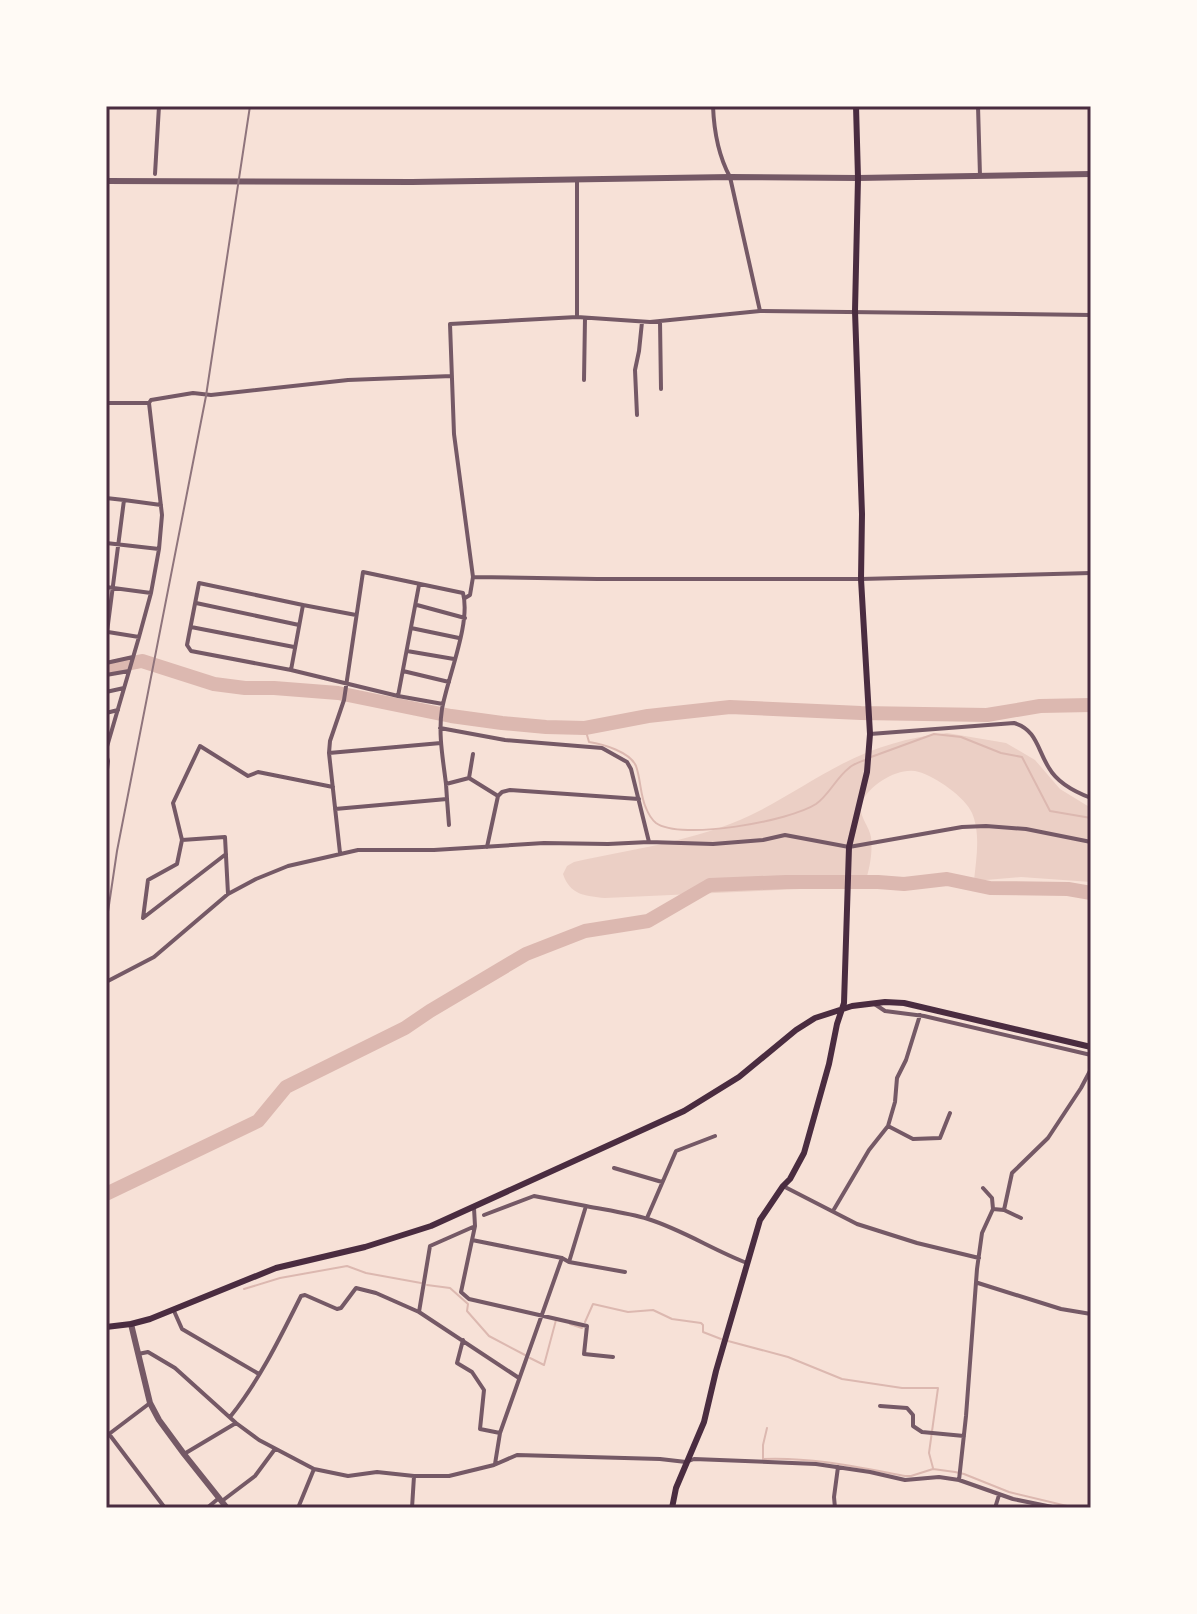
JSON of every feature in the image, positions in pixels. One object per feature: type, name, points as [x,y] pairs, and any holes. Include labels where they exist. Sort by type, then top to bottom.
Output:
[{"type":"main road","points":[[672,1508],[676,1488],[704,1422],[760,1220],[790,1179],[804,1153],[845,996],[849,851],[867,772],[870,734],[861,579],[862,514],[855,311],[856,106]]},
{"type":"main road","points":[[106,1327],[131,1324],[276,1268],[399,1238],[474,1208],[684,1111],[739,1077],[808,1021],[842,1009],[873,1003],[904,1003],[1091,1047]]},
{"type":"street","points":[[155,174],[159,106]]},
{"type":"street","points":[[713,106],[718,147],[730,177],[760,311]]},
{"type":"street","points":[[978,106],[980,176]]},
{"type":"street","points":[[106,181],[412,182],[1091,174]]},
{"type":"street","points":[[577,180],[577,317]]},
{"type":"street","points":[[465,598],[470,595],[473,577],[454,434],[450,324],[577,317],[642,322],[760,311],[1091,315]]},
{"type":"street","points":[[584,380],[585,318]]},
{"type":"street","points":[[660,321],[661,389]]},
{"type":"street","points":[[637,415],[635,370],[642,322]]},
{"type":"street","points":[[106,403],[149,403],[151,400],[193,393],[211,395],[348,380],[452,376]]},
{"type":"street","points":[[106,778],[109,733],[151,593],[159,549],[161,505],[149,403]]},
{"type":"street","points":[[106,498],[161,505]]},
{"type":"street","points":[[124,500],[107,632],[139,637]]},
{"type":"street","points":[[106,543],[159,549]]},
{"type":"street","points":[[340,853],[329,753],[344,700],[363,572],[463,593],[465,598],[465,618],[440,728],[449,825]]},
{"type":"street","points":[[473,577],[861,579],[1091,573]]},
{"type":"street","points":[[356,615],[199,583],[187,645],[191,651],[291,670],[345,687],[443,707]]},
{"type":"street","points":[[398,696],[419,585]]},
{"type":"street","points":[[106,587],[151,593]]},
{"type":"street","points":[[195,603],[299,625]]},
{"type":"street","points":[[416,604],[465,618]]},
{"type":"street","points":[[291,670],[303,605]]},
{"type":"street","points":[[191,627],[295,647]]},
{"type":"street","points":[[411,628],[459,638]]},
{"type":"street","points":[[407,651],[454,659]]},
{"type":"street","points":[[106,663],[133,657]]},
{"type":"street","points":[[106,675],[129,671]]},
{"type":"street","points":[[403,671],[449,682]]},
{"type":"street","points":[[106,692],[124,688]]},
{"type":"street","points":[[106,713],[118,710]]},
{"type":"street","points":[[870,734],[1014,723],[1021,725],[1032,733],[1056,778],[1091,798]]},
{"type":"street","points":[[440,728],[505,740],[602,748],[627,762],[631,769],[649,842]]},
{"type":"street","points":[[329,753],[441,743]]},
{"type":"street","points":[[226,854],[143,918],[148,880],[177,864],[182,840],[173,803],[200,746],[248,776],[258,772],[333,787]]},
{"type":"street","points":[[469,778],[473,754]]},
{"type":"street","points":[[446,784],[469,778],[498,796]]},
{"type":"street","points":[[487,847],[498,796],[502,792],[510,790],[639,799]]},
{"type":"street","points":[[335,809],[447,799]]},
{"type":"street","points":[[106,982],[154,957],[228,894],[256,879],[288,866],[358,850],[434,850],[544,843],[713,844],[785,835],[849,851],[962,827],[986,826],[1026,829],[1091,842]]},
{"type":"street","points":[[182,840],[225,837],[228,894]]},
{"type":"street","points":[[873,1003],[885,1011],[920,1015],[1091,1055]]},
{"type":"street","points":[[833,1211],[869,1150],[888,1126],[895,1102],[897,1078],[920,1015]]},
{"type":"street","points":[[1004,1210],[1012,1173],[1048,1138],[1091,1069]]},
{"type":"street","points":[[888,1126],[913,1139],[940,1138],[950,1113]]},
{"type":"street","points":[[647,1218],[676,1151],[715,1136]]},
{"type":"street","points":[[614,1168],[662,1182]]},
{"type":"street","points":[[783,1186],[857,1224],[979,1258]]},
{"type":"street","points":[[960,1476],[982,1233],[993,1209],[992,1198],[983,1188]]},
{"type":"street","points":[[484,1215],[534,1196],[647,1218],[747,1263]]},
{"type":"street","points":[[569,1262],[586,1206]]},
{"type":"street","points":[[474,1208],[475,1226],[461,1292],[469,1299],[587,1326],[584,1354],[613,1357]]},
{"type":"street","points":[[993,1209],[1004,1210],[1021,1218]]},
{"type":"street","points":[[419,1312],[430,1246],[475,1226]]},
{"type":"street","points":[[472,1240],[625,1272]]},
{"type":"street","points":[[494,1465],[500,1433],[562,1258]]},
{"type":"street","points":[[977,1283],[1061,1309],[1091,1314]]},
{"type":"street","points":[[230,1417],[245,1399],[301,1296],[305,1295],[337,1309],[359,1288],[419,1312],[519,1378]]},
{"type":"street","points":[[173,1309],[182,1329],[259,1374]]},
{"type":"street","points":[[131,1324],[150,1403],[159,1420],[227,1508]]},
{"type":"street","points":[[463,1340],[457,1363],[472,1372],[484,1390],[480,1429],[500,1433]]},
{"type":"street","points":[[137,1354],[148,1352],[175,1368],[236,1423],[275,1449],[314,1469],[348,1476],[377,1472],[449,1476],[494,1465],[517,1455],[816,1464],[905,1480],[960,1476],[999,1495],[1057,1508]]},
{"type":"street","points":[[150,1403],[109,1434],[165,1508]]},
{"type":"street","points":[[880,1406],[907,1408],[913,1415],[913,1426],[917,1430],[964,1436]]},
{"type":"street","points":[[184,1454],[236,1423]]},
{"type":"street","points":[[207,1508],[255,1476],[275,1449]]},
{"type":"street","points":[[835,1508],[838,1467]]},
{"type":"street","points":[[298,1508],[314,1469]]},
{"type":"street","points":[[412,1508],[414,1476]]},
{"type":"street","points":[[995,1508],[999,1495]]},
{"type":"shaded area","points":[[947,733],[1006,743],[1035,760],[1060,789],[1091,808],[1091,882],[1021,877],[974,881],[977,838],[972,813],[949,788],[926,775],[911,771],[886,778],[862,802],[861,811],[871,843],[864,886],[605,898],[574,890],[563,874],[567,866],[574,862],[664,843],[730,824],[867,753],[906,740]]},
{"type":"waterway","points":[[106,668],[142,661],[214,684],[338,693],[451,716],[546,727],[585,728],[648,716],[730,707],[987,715],[1040,706],[1091,705]]},
{"type":"waterway","points":[[585,728],[589,742],[616,750],[633,761],[649,814],[656,823],[669,828],[736,827],[784,817],[816,804],[851,767],[865,760]]},
{"type":"waterway","points":[[871,757],[934,734],[961,737],[1001,753],[1022,757],[1050,811],[1091,818]]},
{"type":"waterway","points":[[106,1194],[258,1121],[286,1087],[405,1028],[526,954],[585,931],[648,921],[710,885],[786,882],[904,884],[947,879],[990,888],[1068,889],[1091,893]]},
{"type":"waterway","points":[[244,1289],[280,1278],[347,1266],[366,1273],[421,1283]]},
{"type":"waterway","points":[[427,1285],[450,1288],[468,1304],[467,1311],[489,1336],[525,1355]]},
{"type":"waterway","points":[[585,1322],[593,1304],[628,1312],[653,1310],[672,1319],[701,1323],[703,1332],[721,1339]]},
{"type":"waterway","points":[[530,1358],[544,1365],[556,1320]]},
{"type":"waterway","points":[[570,1324],[582,1328]]},
{"type":"waterway","points":[[728,1341],[788,1357],[842,1379],[902,1388],[938,1388],[929,1453],[933,1468]]},
{"type":"waterway","points":[[767,1428],[763,1459],[817,1461],[905,1476],[933,1469],[955,1472],[1009,1492],[1067,1506],[1090,1507]]},
{"type":"railway","points":[[106,925],[117,851],[206,396],[250,106]]}]
